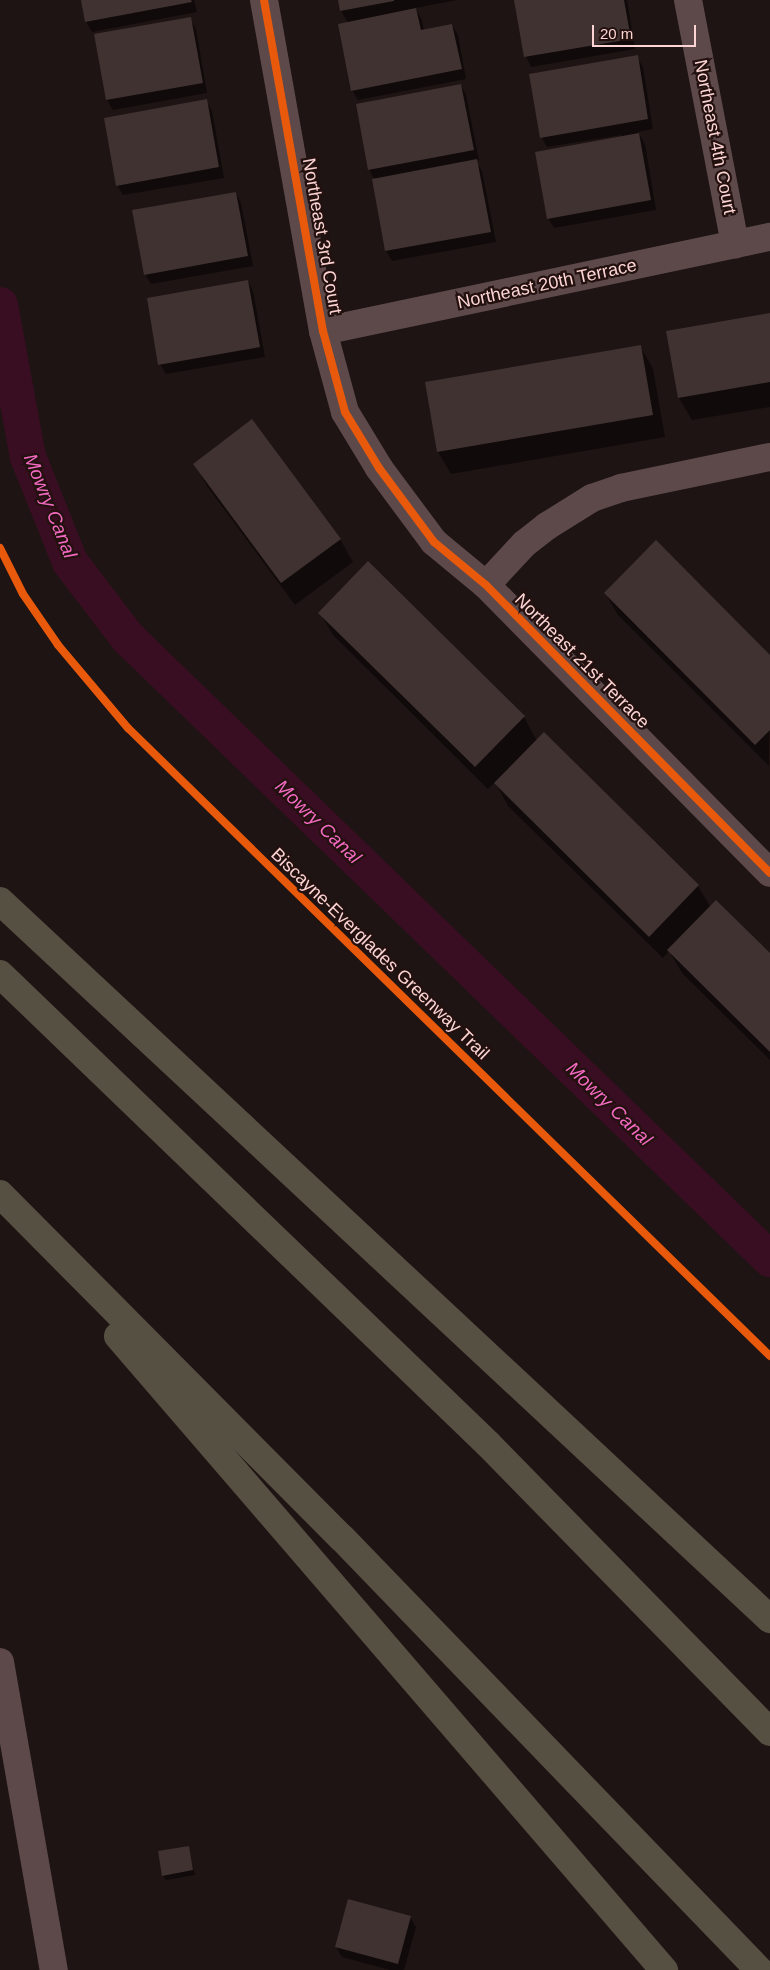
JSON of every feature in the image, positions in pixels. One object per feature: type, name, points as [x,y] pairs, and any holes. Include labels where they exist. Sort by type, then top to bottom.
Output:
[{"type":"highway","points":[[0,901],[770,1619]]},
{"type":"highway","points":[[0,974],[488,1444],[770,1732]]},
{"type":"highway","points":[[0,1194],[342,1538],[759,1970]]},
{"type":"highway","points":[[0,1198],[664,1970]]},
{"type":"street","name":"Northeast 3rd Court","points":[[264,0],[323,331],[345,412],[378,468]]},
{"type":"street","name":"Northeast 4th Court","points":[[688,0],[735,245]]},
{"type":"street","name":"Northeast 20th Terrace","points":[[323,331],[770,238]]},
{"type":"street","points":[[486,585],[531,538],[592,498],[621,488],[770,457]]},
{"type":"street","name":"Northeast 21st Terrace","points":[[378,468],[434,542],[486,585],[770,873]]},
{"type":"street","points":[[0,1662],[54,1970]]},
{"type":"building","points":[[81,0],[191,0],[192,2],[85,22]]},
{"type":"building","points":[[338,0],[394,0],[394,1],[340,11]]},
{"type":"building","points":[[514,0],[624,0],[631,39],[524,57]]},
{"type":"building","points":[[416,8],[421,30],[452,24],[462,69],[351,91],[338,24]]},
{"type":"building","points":[[191,17],[203,83],[106,100],[94,34]]},
{"type":"building","points":[[638,55],[648,119],[540,138],[529,74]]},
{"type":"building","points":[[461,84],[474,150],[368,170],[356,104]]},
{"type":"building","points":[[207,99],[219,167],[116,186],[104,118]]},
{"type":"building","points":[[639,133],[651,200],[547,219],[535,152]]},
{"type":"building","points":[[477,159],[491,232],[385,251],[372,179]]},
{"type":"building","points":[[236,192],[248,256],[144,275],[132,210]]},
{"type":"building","points":[[248,280],[260,347],[158,365],[147,298]]},
{"type":"building","points":[[770,313],[770,382],[678,398],[666,331]]},
{"type":"building","points":[[641,345],[653,415],[437,452],[425,382]]},
{"type":"building","points":[[252,419],[341,539],[281,583],[193,464]]},
{"type":"building","points":[[656,540],[770,655],[770,730],[755,745],[604,593]]},
{"type":"building","points":[[368,561],[525,716],[475,767],[318,613]]},
{"type":"building","points":[[544,732],[699,885],[649,937],[494,783]]},
{"type":"building","points":[[716,900],[770,953],[770,1052],[667,950]]},
{"type":"building","points":[[189,1846],[193,1870],[162,1876],[158,1851]]},
{"type":"building","points":[[348,1899],[411,1916],[398,1964],[335,1947]]},
{"type":"waterway","name":"Mowry Canal","points":[[0,305],[28,457],[70,562],[128,638],[770,1259]]},
{"type":"cycle path","points":[[264,0],[323,331],[345,412],[379,468],[434,542],[486,585],[770,873]]},
{"type":"cycle path","name":"Biscayne-Everglades Greenway Trail","points":[[0,548],[23,594],[58,645],[128,728],[770,1356]]}]
